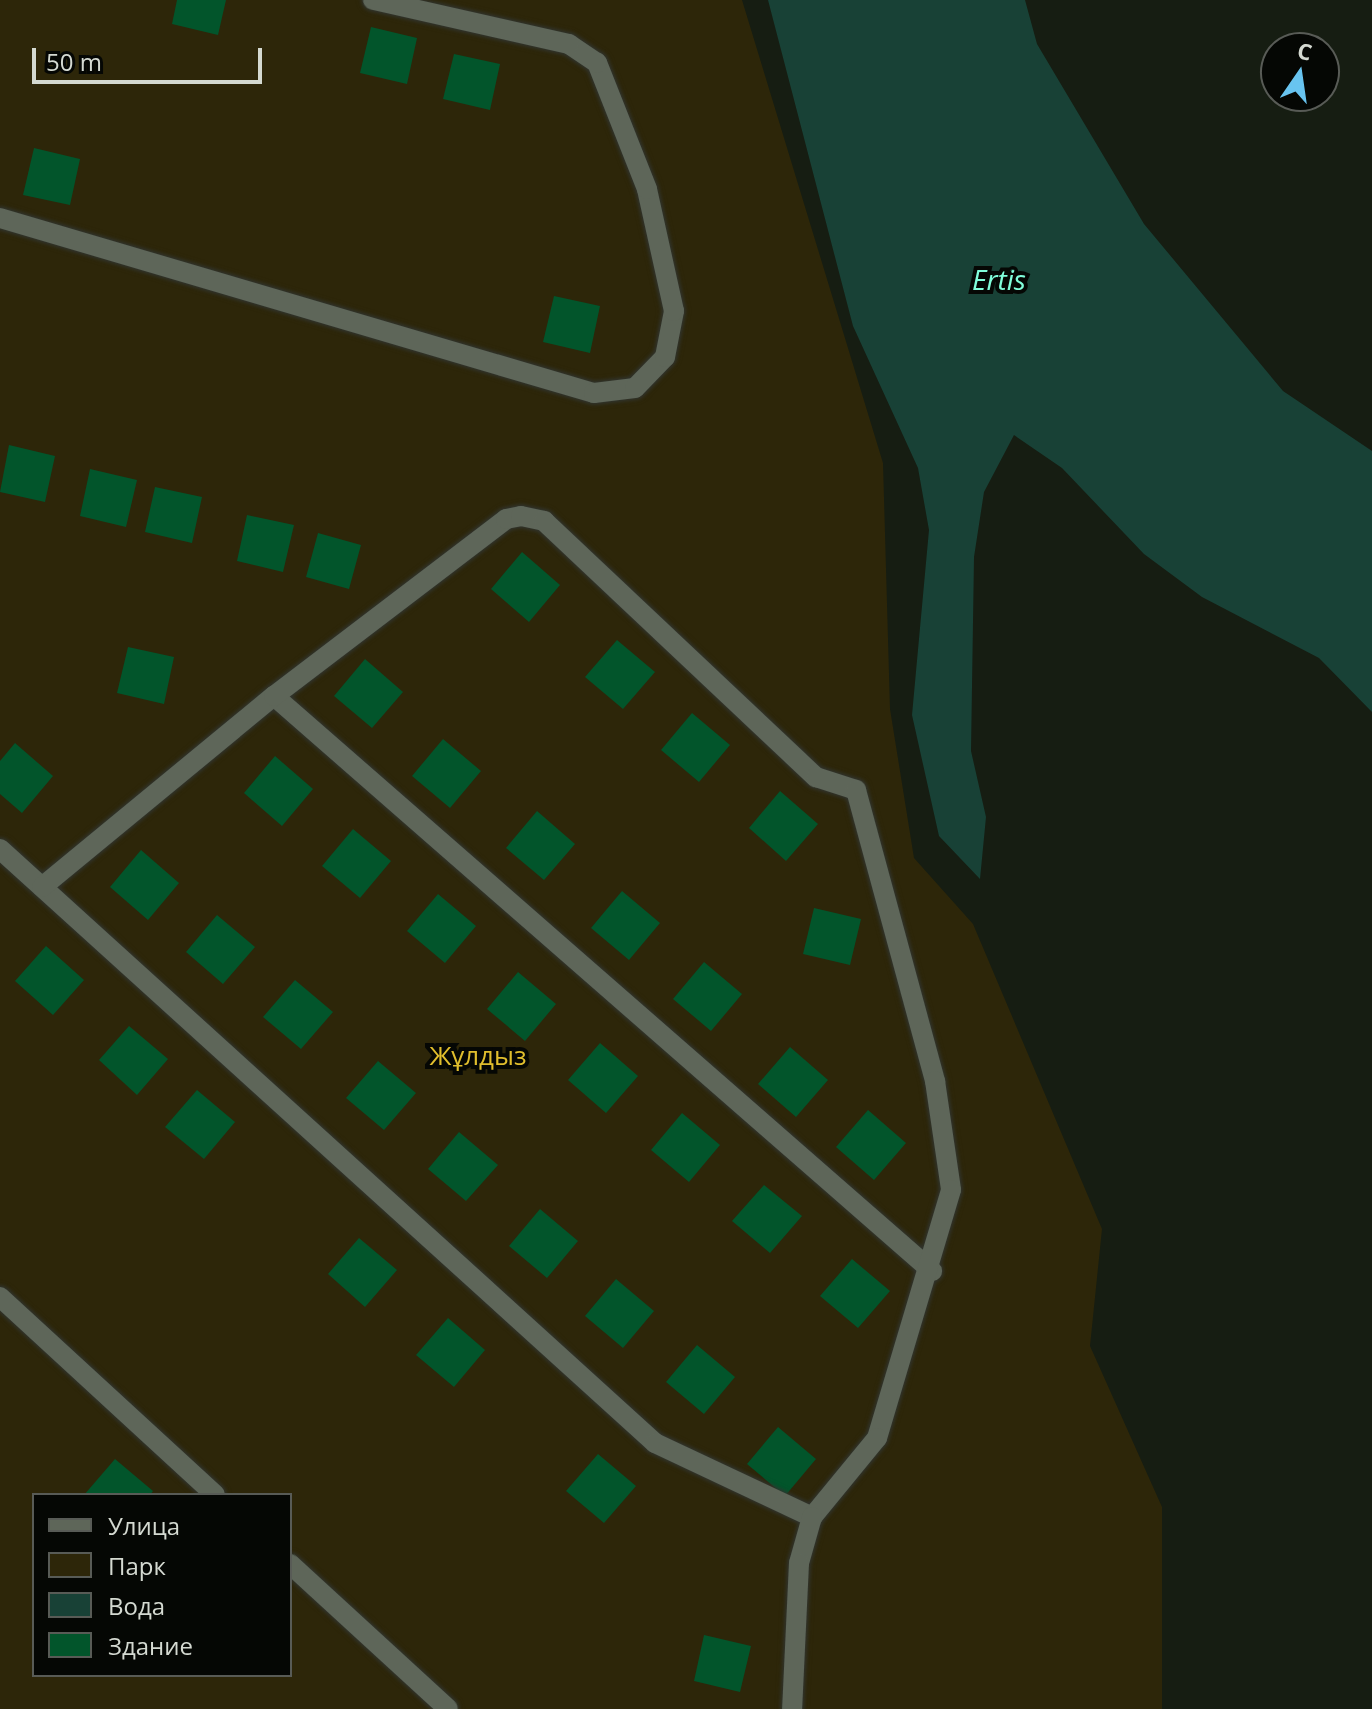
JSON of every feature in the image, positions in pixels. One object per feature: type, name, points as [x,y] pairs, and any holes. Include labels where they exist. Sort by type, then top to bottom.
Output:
[{"type":"street","points":[[0,218],[594,393],[635,388],[665,357],[674,311],[647,189],[597,63],[569,44],[373,0]]},
{"type":"street","points":[[42,887],[274,696],[506,519],[521,516],[544,521],[816,777],[856,790],[935,1081],[951,1190],[932,1271],[877,1438],[812,1517],[799,1563],[792,1709]]},
{"type":"street","points":[[274,696],[932,1271]]},
{"type":"street","points":[[0,849],[655,1443],[812,1517]]},
{"type":"street","points":[[0,1297],[213,1493]]},
{"type":"street","points":[[292,1566],[448,1709]]},
{"type":"green space","name":"Жұлдыз","points":[[0,0],[742,0],[883,463],[890,709],[914,858],[973,924],[1102,1229],[1090,1346],[1162,1507],[1162,1709],[0,1709]]},
{"type":"water","name":"Ertis","points":[[768,0],[1025,0],[1037,44],[1144,224],[1283,391],[1372,451],[1372,712],[1319,658],[1202,597],[1144,554],[1062,468],[1014,435],[984,492],[974,557],[971,751],[986,817],[980,879],[939,836],[912,715],[929,530],[918,468],[853,326]]},
{"type":"building","points":[[177,0],[226,0],[218,35],[172,24]]},
{"type":"building","points":[[371,27],[417,38],[407,84],[360,73]]},
{"type":"building","points":[[454,54],[500,64],[490,110],[443,99]]},
{"type":"building","points":[[34,148],[80,159],[70,205],[23,195]]},
{"type":"building","points":[[554,296],[600,306],[590,353],[543,342]]},
{"type":"building","points":[[9,445],[55,456],[45,502],[0,492]]},
{"type":"building","points":[[90,469],[137,480],[126,527],[80,516]]},
{"type":"building","points":[[155,487],[202,497],[192,543],[145,532]]},
{"type":"building","points":[[247,515],[294,525],[283,572],[237,561]]},
{"type":"building","points":[[318,533],[361,545],[349,589],[306,577]]},
{"type":"building","points":[[522,552],[560,585],[529,622],[491,589]]},
{"type":"building","points":[[617,640],[655,672],[623,709],[585,677]]},
{"type":"building","points":[[128,647],[174,657],[164,704],[117,693]]},
{"type":"building","points":[[365,659],[403,692],[372,728],[334,696]]},
{"type":"building","points":[[692,713],[730,745],[699,782],[661,750]]},
{"type":"building","points":[[443,739],[481,771],[450,808],[412,776]]},
{"type":"building","points":[[15,743],[53,776],[22,813],[0,794],[0,761]]},
{"type":"building","points":[[275,756],[313,789],[282,826],[244,793]]},
{"type":"building","points":[[780,791],[818,824],[786,861],[749,828]]},
{"type":"building","points":[[537,811],[575,844],[544,880],[506,848]]},
{"type":"building","points":[[353,829],[391,861],[360,898],[322,866]]},
{"type":"building","points":[[141,850],[179,883],[148,920],[110,887]]},
{"type":"building","points":[[622,891],[660,923],[629,960],[591,928]]},
{"type":"building","points":[[438,894],[476,926],[445,963],[407,931]]},
{"type":"building","points":[[814,908],[861,919],[850,965],[803,954]]},
{"type":"building","points":[[217,915],[255,947],[223,984],[186,952]]},
{"type":"building","points":[[46,946],[84,980],[53,1015],[15,981]]},
{"type":"building","points":[[704,962],[742,994],[711,1031],[673,999]]},
{"type":"building","points":[[518,972],[556,1004],[525,1041],[487,1009]]},
{"type":"building","points":[[295,980],[333,1012],[301,1049],[263,1017]]},
{"type":"building","points":[[129,1026],[168,1059],[137,1095],[99,1060]]},
{"type":"building","points":[[600,1043],[638,1076],[606,1113],[568,1080]]},
{"type":"building","points":[[790,1047],[828,1080],[796,1117],[758,1084]]},
{"type":"building","points":[[378,1061],[416,1093],[384,1130],[346,1098]]},
{"type":"building","points":[[197,1090],[235,1122],[204,1159],[165,1127]]},
{"type":"building","points":[[868,1110],[906,1143],[874,1180],[836,1147]]},
{"type":"building","points":[[682,1113],[720,1145],[689,1182],[651,1150]]},
{"type":"building","points":[[459,1132],[498,1165],[466,1201],[428,1169]]},
{"type":"building","points":[[764,1185],[802,1216],[770,1253],[732,1221]]},
{"type":"building","points":[[540,1209],[578,1241],[547,1278],[509,1246]]},
{"type":"building","points":[[359,1238],[397,1270],[365,1307],[328,1274]]},
{"type":"building","points":[[852,1259],[890,1291],[858,1328],[820,1296]]},
{"type":"building","points":[[616,1279],[654,1311],[623,1348],[585,1316]]},
{"type":"building","points":[[448,1318],[485,1350],[454,1387],[416,1355]]},
{"type":"building","points":[[697,1345],[735,1377],[704,1414],[666,1382]]},
{"type":"building","points":[[778,1427],[816,1459],[785,1496],[747,1464]]},
{"type":"building","points":[[598,1454],[636,1486],[604,1523],[566,1491]]},
{"type":"building","points":[[115,1459],[153,1491],[152,1493],[86,1493]]},
{"type":"building","points":[[704,1635],[751,1646],[740,1692],[694,1681]]}]
